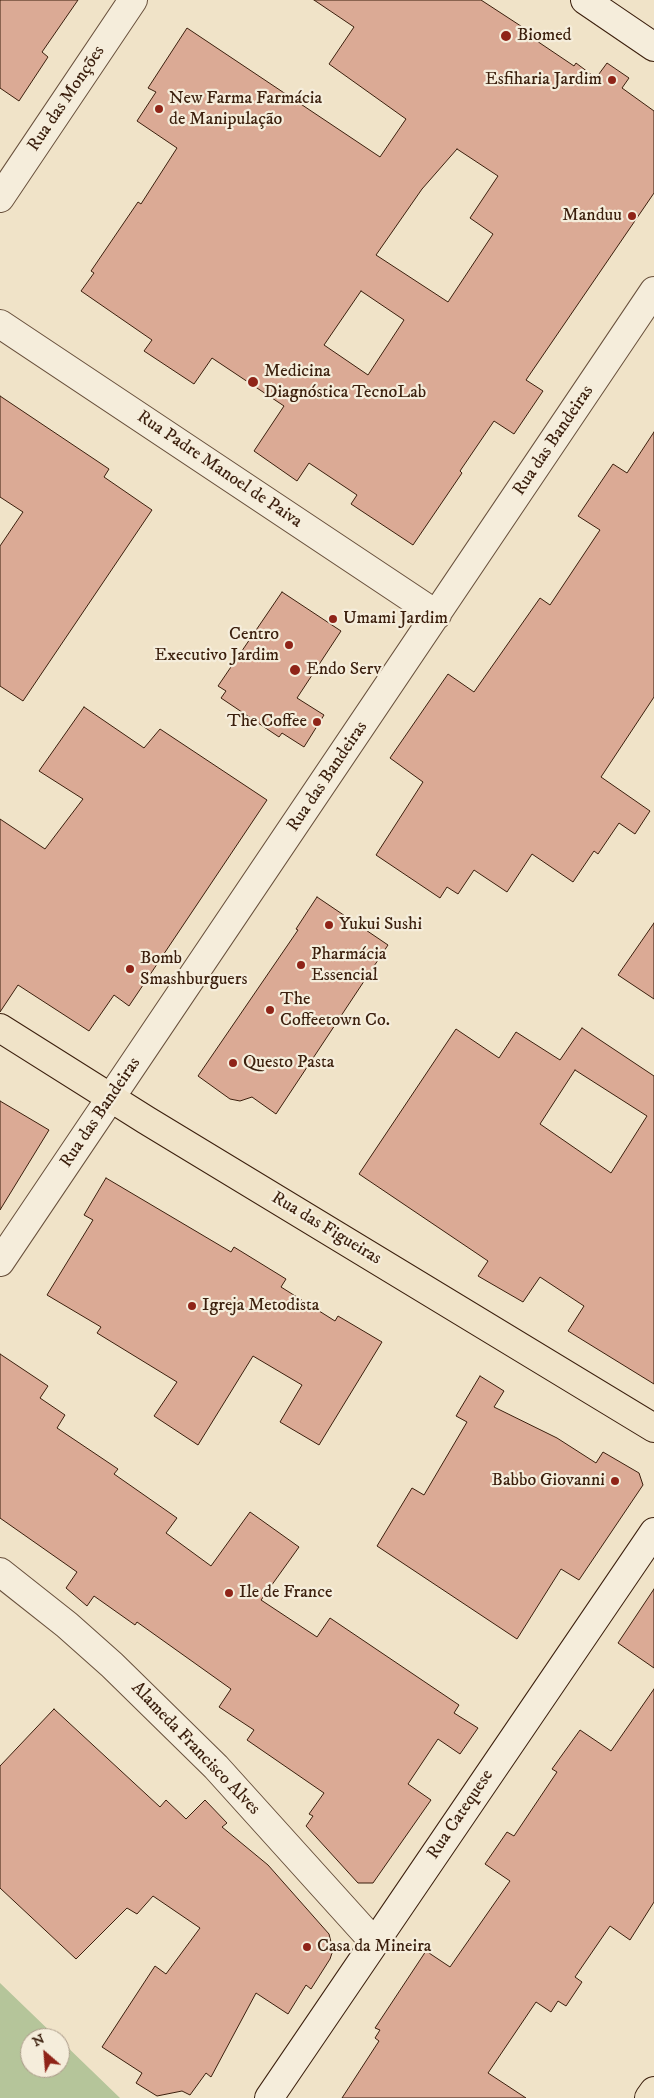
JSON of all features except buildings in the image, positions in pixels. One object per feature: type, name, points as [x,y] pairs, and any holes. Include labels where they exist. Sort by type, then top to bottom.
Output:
[{"type":"main road","name":"Rua das Figueiras","points":[[0,1028],[110,1098],[654,1428]]},
{"type":"main road","points":[[649,2098],[654,2091]]},
{"type":"street","name":"Rua das Monções","points":[[0,198],[133,0]]},
{"type":"street","points":[[584,0],[654,47]]},
{"type":"street","name":"Rua das Bandeiras","points":[[0,1262],[654,291]]},
{"type":"street","name":"Rua Padre Manoel de Paiva","points":[[0,324],[437,615]]},
{"type":"street","name":"Rua Catequese","points":[[269,2098],[654,1532]]},
{"type":"street","name":"Alameda Francisco Alves","points":[[0,1572],[67,1625],[112,1665],[216,1767],[374,1942]]},
{"type":"green space","points":[[0,1983],[47,2028],[20,2028],[20,2078],[70,2078],[70,2050],[120,2098],[0,2098]]},
{"type":"place","name":"Biomed","points":[[506,36]]},
{"type":"place","name":"Esfiharia Jardim","points":[[612,80]]},
{"type":"place","name":"New Farma Farmácia de Manipulação","points":[[159,109]]},
{"type":"place","name":"Manduu","points":[[632,216]]},
{"type":"place","name":"Medicina Diagnóstica TecnoLab","points":[[253,382]]},
{"type":"place","name":"Umami Jardim","points":[[333,619]]},
{"type":"place","name":"Centro Executivo Jardim","points":[[289,645]]},
{"type":"place","name":"Endo Serv","points":[[295,670]]},
{"type":"place","name":"The Coffee","points":[[317,722]]},
{"type":"place","name":"Yukui Sushi","points":[[329,925]]},
{"type":"place","name":"Pharmácia Essencial","points":[[301,965]]},
{"type":"place","name":"Bomb Smashburguers","points":[[130,969]]},
{"type":"place","name":"The Coffeetown Co.","points":[[270,1010]]},
{"type":"place","name":"Questo Pasta","points":[[233,1063]]},
{"type":"place","name":"Igreja Metodista","points":[[192,1306]]},
{"type":"place","name":"Babbo Giovanni","points":[[615,1481]]},
{"type":"place","name":"Ile de France","points":[[229,1593]]},
{"type":"place","name":"Casa da Mineira","points":[[307,1947]]}]
